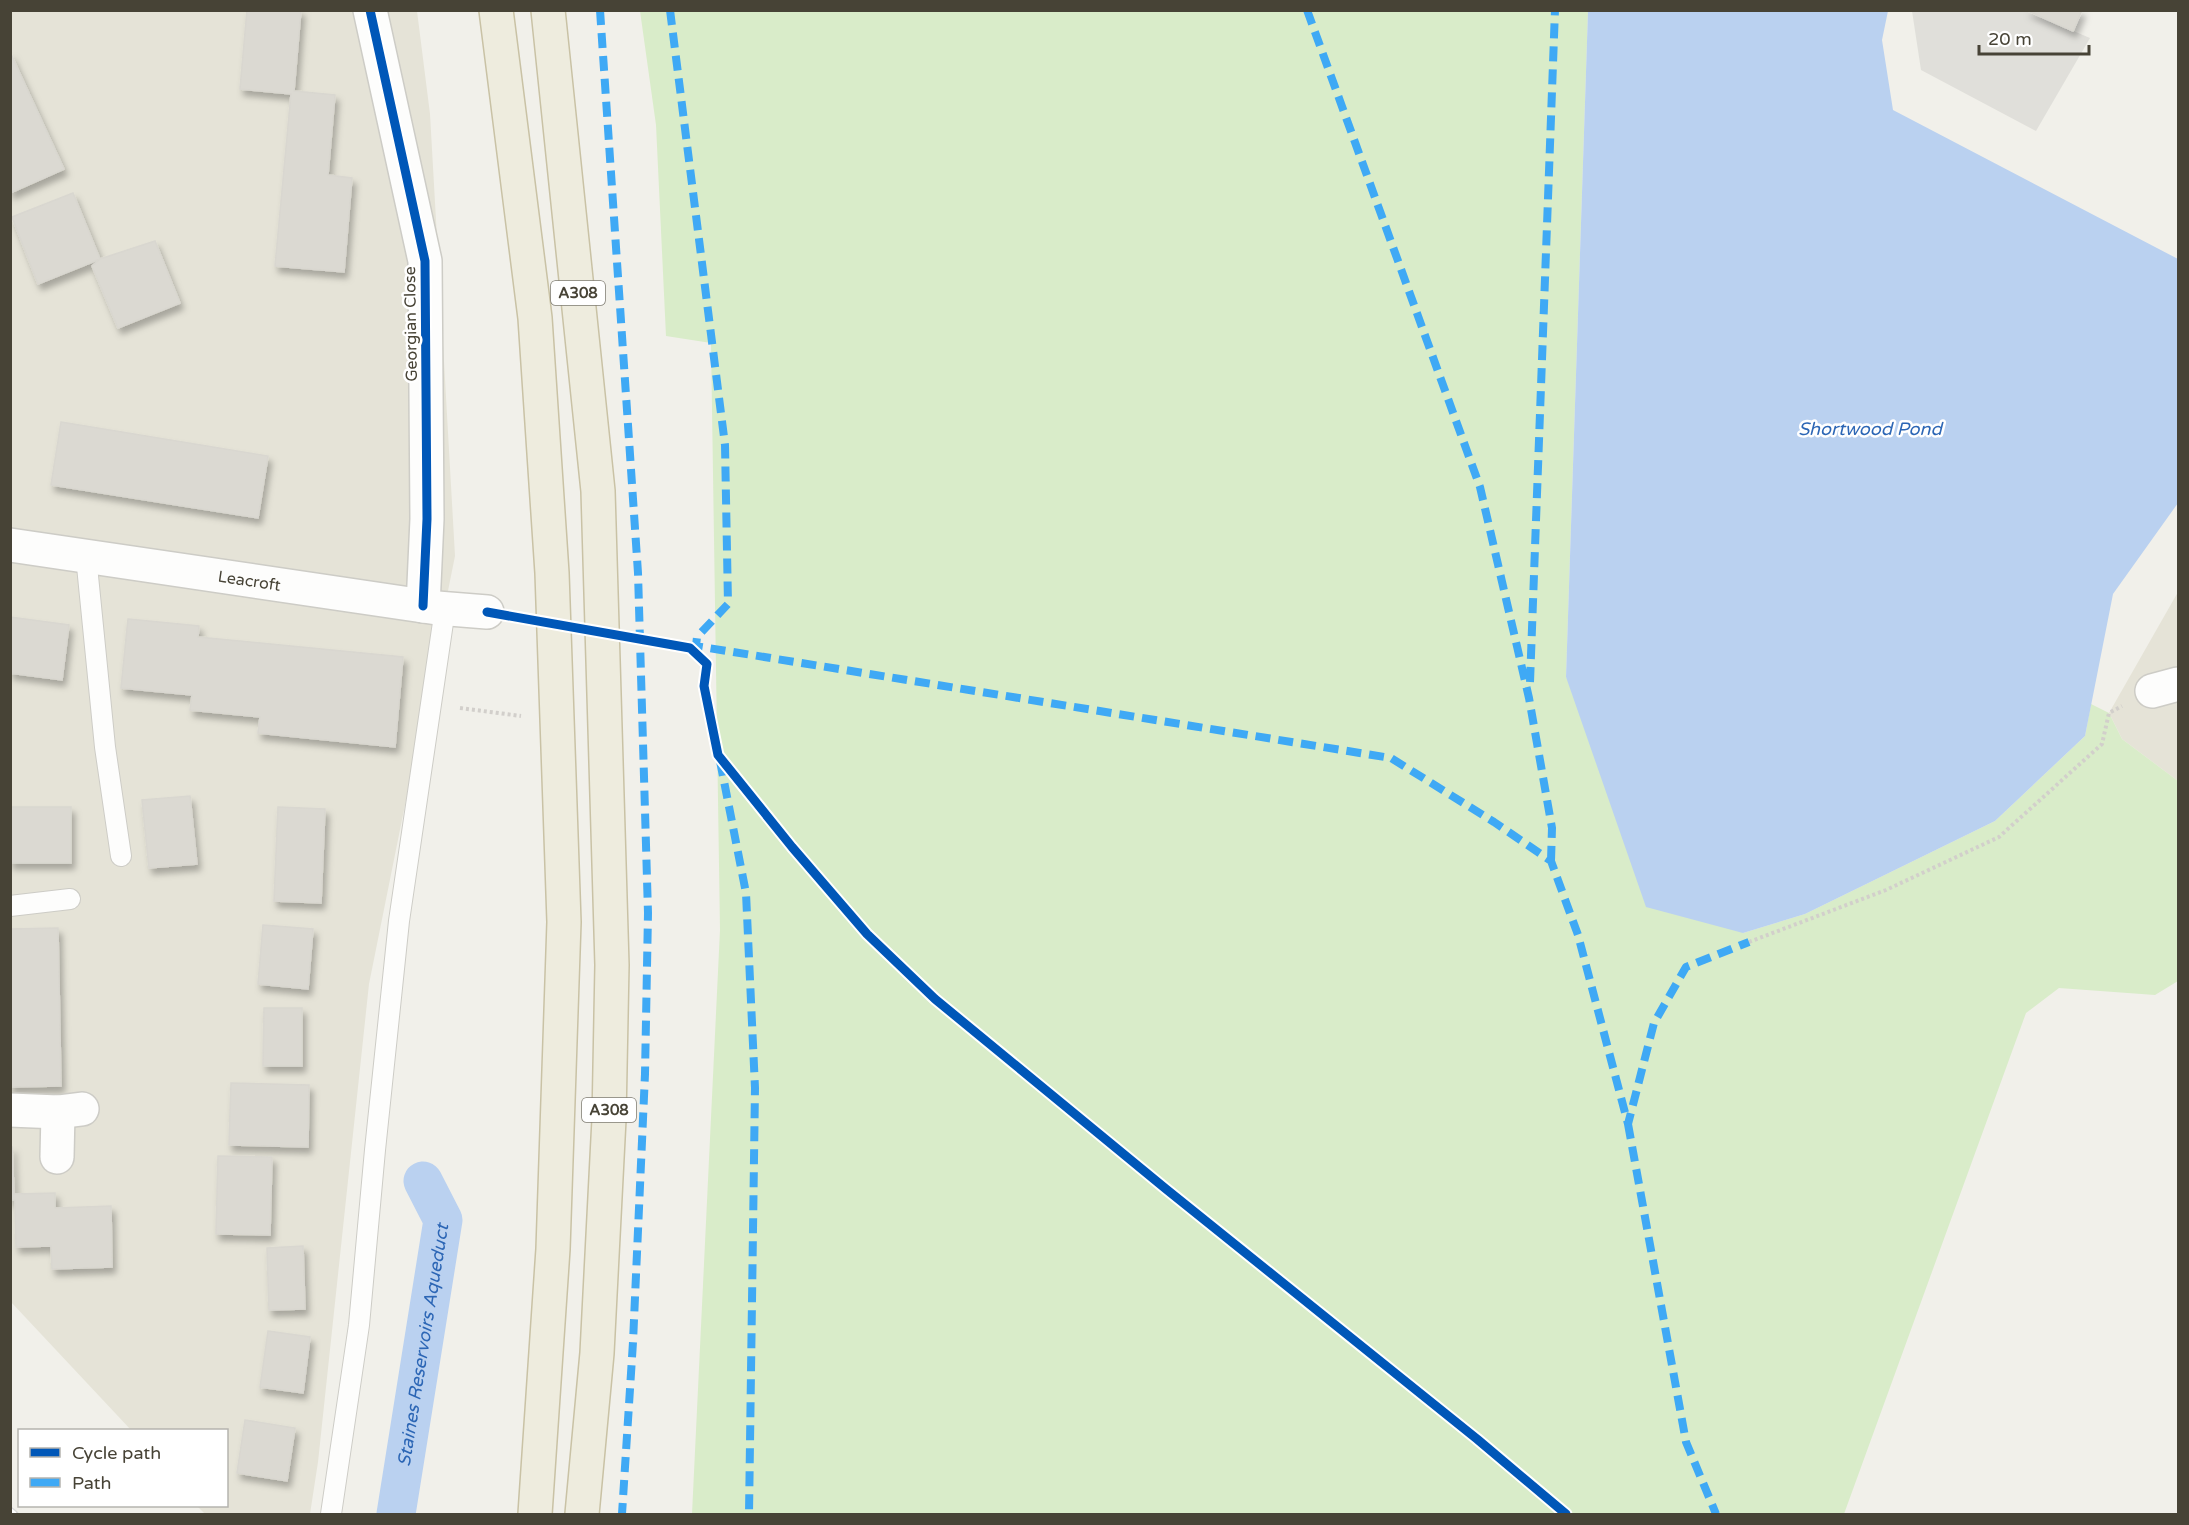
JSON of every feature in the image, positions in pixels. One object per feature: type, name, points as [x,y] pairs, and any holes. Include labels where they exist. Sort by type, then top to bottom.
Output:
[{"type":"highway","name":"A308","points":[[496,10],[535,318],[552,573],[564,922],[553,1249],[535,1515]]},
{"type":"highway","name":"A308","points":[[548,10],[598,491],[612,965],[609,1119],[597,1353],[582,1515]]},
{"type":"street","name":"Georgian Close","points":[[370,10],[424,261],[428,519],[434,607]]},
{"type":"street","name":"Leacroft","points":[[10,545],[434,607],[487,612]]},
{"type":"street","points":[[10,1110],[70,1110],[57,1157]]},
{"type":"lane","points":[[86,556],[105,747],[121,856]]},
{"type":"lane","points":[[331,1515],[359,1325],[399,921],[430,705],[434,607]]},
{"type":"lane","points":[[10,906],[70,899]]},
{"type":"path","points":[[1749,942],[1886,890],[1999,837],[2102,744],[2109,713],[2165,688]]},
{"type":"path","points":[[430,705],[557,715]]},
{"type":"shaded area","points":[[11,11],[417,11],[430,114],[455,556],[369,984],[318,1462],[310,1514],[205,1514],[198,1507],[228,1507],[228,1429],[130,1429],[11,1302]]},
{"type":"shaded area","points":[[1912,11],[2026,11],[2090,38],[2036,131],[1921,70]]},
{"type":"shaded area","points":[[2178,592],[2178,781],[2122,739],[2109,713]]},
{"type":"green space","points":[[640,11],[1588,11],[1566,677],[1743,933],[1805,914],[1995,821],[2085,736],[2091,704],[2109,713],[2122,739],[2178,781],[2178,981],[2155,995],[2059,988],[2026,1013],[1844,1514],[692,1514],[720,930],[711,343],[666,336],[656,125]]},
{"type":"water","name":"Shortwood Pond","points":[[1588,11],[1888,11],[1882,40],[1893,110],[2178,259],[2178,503],[2113,594],[2085,736],[1995,821],[1805,914],[1743,933],[1646,907],[1566,677]]},
{"type":"building","points":[[247,10],[301,10],[294,91],[335,95],[328,175],[352,178],[344,272],[275,266],[291,94],[240,89]]},
{"type":"building","points":[[2026,10],[2082,10],[2073,31]]},
{"type":"building","points":[[10,52],[64,169],[10,193]]},
{"type":"building","points":[[73,193],[100,259],[38,284],[12,217]]},
{"type":"building","points":[[155,241],[180,303],[118,328],[92,266],[100,259]]},
{"type":"building","points":[[61,422],[268,456],[258,518],[51,485]]},
{"type":"building","points":[[10,617],[69,625],[62,680],[10,673]]},
{"type":"building","points":[[128,619],[199,626],[198,637],[403,657],[395,747],[258,733],[260,717],[190,710],[192,695],[121,688]]},
{"type":"building","points":[[190,796],[197,864],[149,868],[142,800]]},
{"type":"building","points":[[10,807],[71,807],[71,863],[10,863]]},
{"type":"building","points":[[278,807],[325,809],[321,903],[274,901]]},
{"type":"building","points":[[263,925],[313,929],[308,989],[258,984]]},
{"type":"building","points":[[58,928],[61,1086],[10,1087],[10,929]]},
{"type":"building","points":[[264,1008],[302,1008],[302,1066],[263,1066]]},
{"type":"building","points":[[231,1083],[309,1085],[308,1147],[229,1145]]},
{"type":"building","points":[[10,1147],[12,1147],[14,1194],[55,1193],[55,1208],[111,1206],[112,1267],[52,1269],[51,1246],[16,1247],[15,1200],[10,1200]]},
{"type":"building","points":[[218,1156],[272,1157],[270,1235],[216,1234]]},
{"type":"building","points":[[303,1246],[305,1309],[269,1310],[267,1248]]},
{"type":"building","points":[[268,1331],[310,1337],[303,1393],[260,1387]]},
{"type":"building","points":[[245,1420],[295,1428],[287,1481],[237,1473]]},
{"type":"waterway","name":"Staines Reservoirs Aqueduct","points":[[396,1514],[443,1220],[423,1181]]},
{"type":"railway","points":[[10,1510],[15,1514]]},
{"type":"marked path","points":[[600,10],[638,573],[648,913],[645,1074],[633,1342],[622,1514]]},
{"type":"marked path","points":[[670,10],[725,445],[728,604],[697,637],[696,646]]},
{"type":"marked path","points":[[1307,10],[1480,487],[1529,698],[1552,828],[1551,861]]},
{"type":"marked path","points":[[1530,682],[1555,10]]},
{"type":"marked path","points":[[688,648],[696,646],[1391,758],[1494,822],[1551,861],[1578,935],[1628,1124],[1654,1023],[1686,967],[1749,942]]},
{"type":"marked path","points":[[720,761],[746,893],[755,1088],[749,1514]]},
{"type":"marked path","points":[[1628,1124],[1686,1442],[1716,1514]]},
{"type":"cycle path","points":[[370,10],[425,261],[427,519],[423,606]]},
{"type":"cycle path","points":[[487,612],[690,648],[707,664],[704,686],[718,755],[792,847],[867,934],[935,999],[1166,1189],[1477,1439],[1566,1514]]}]
